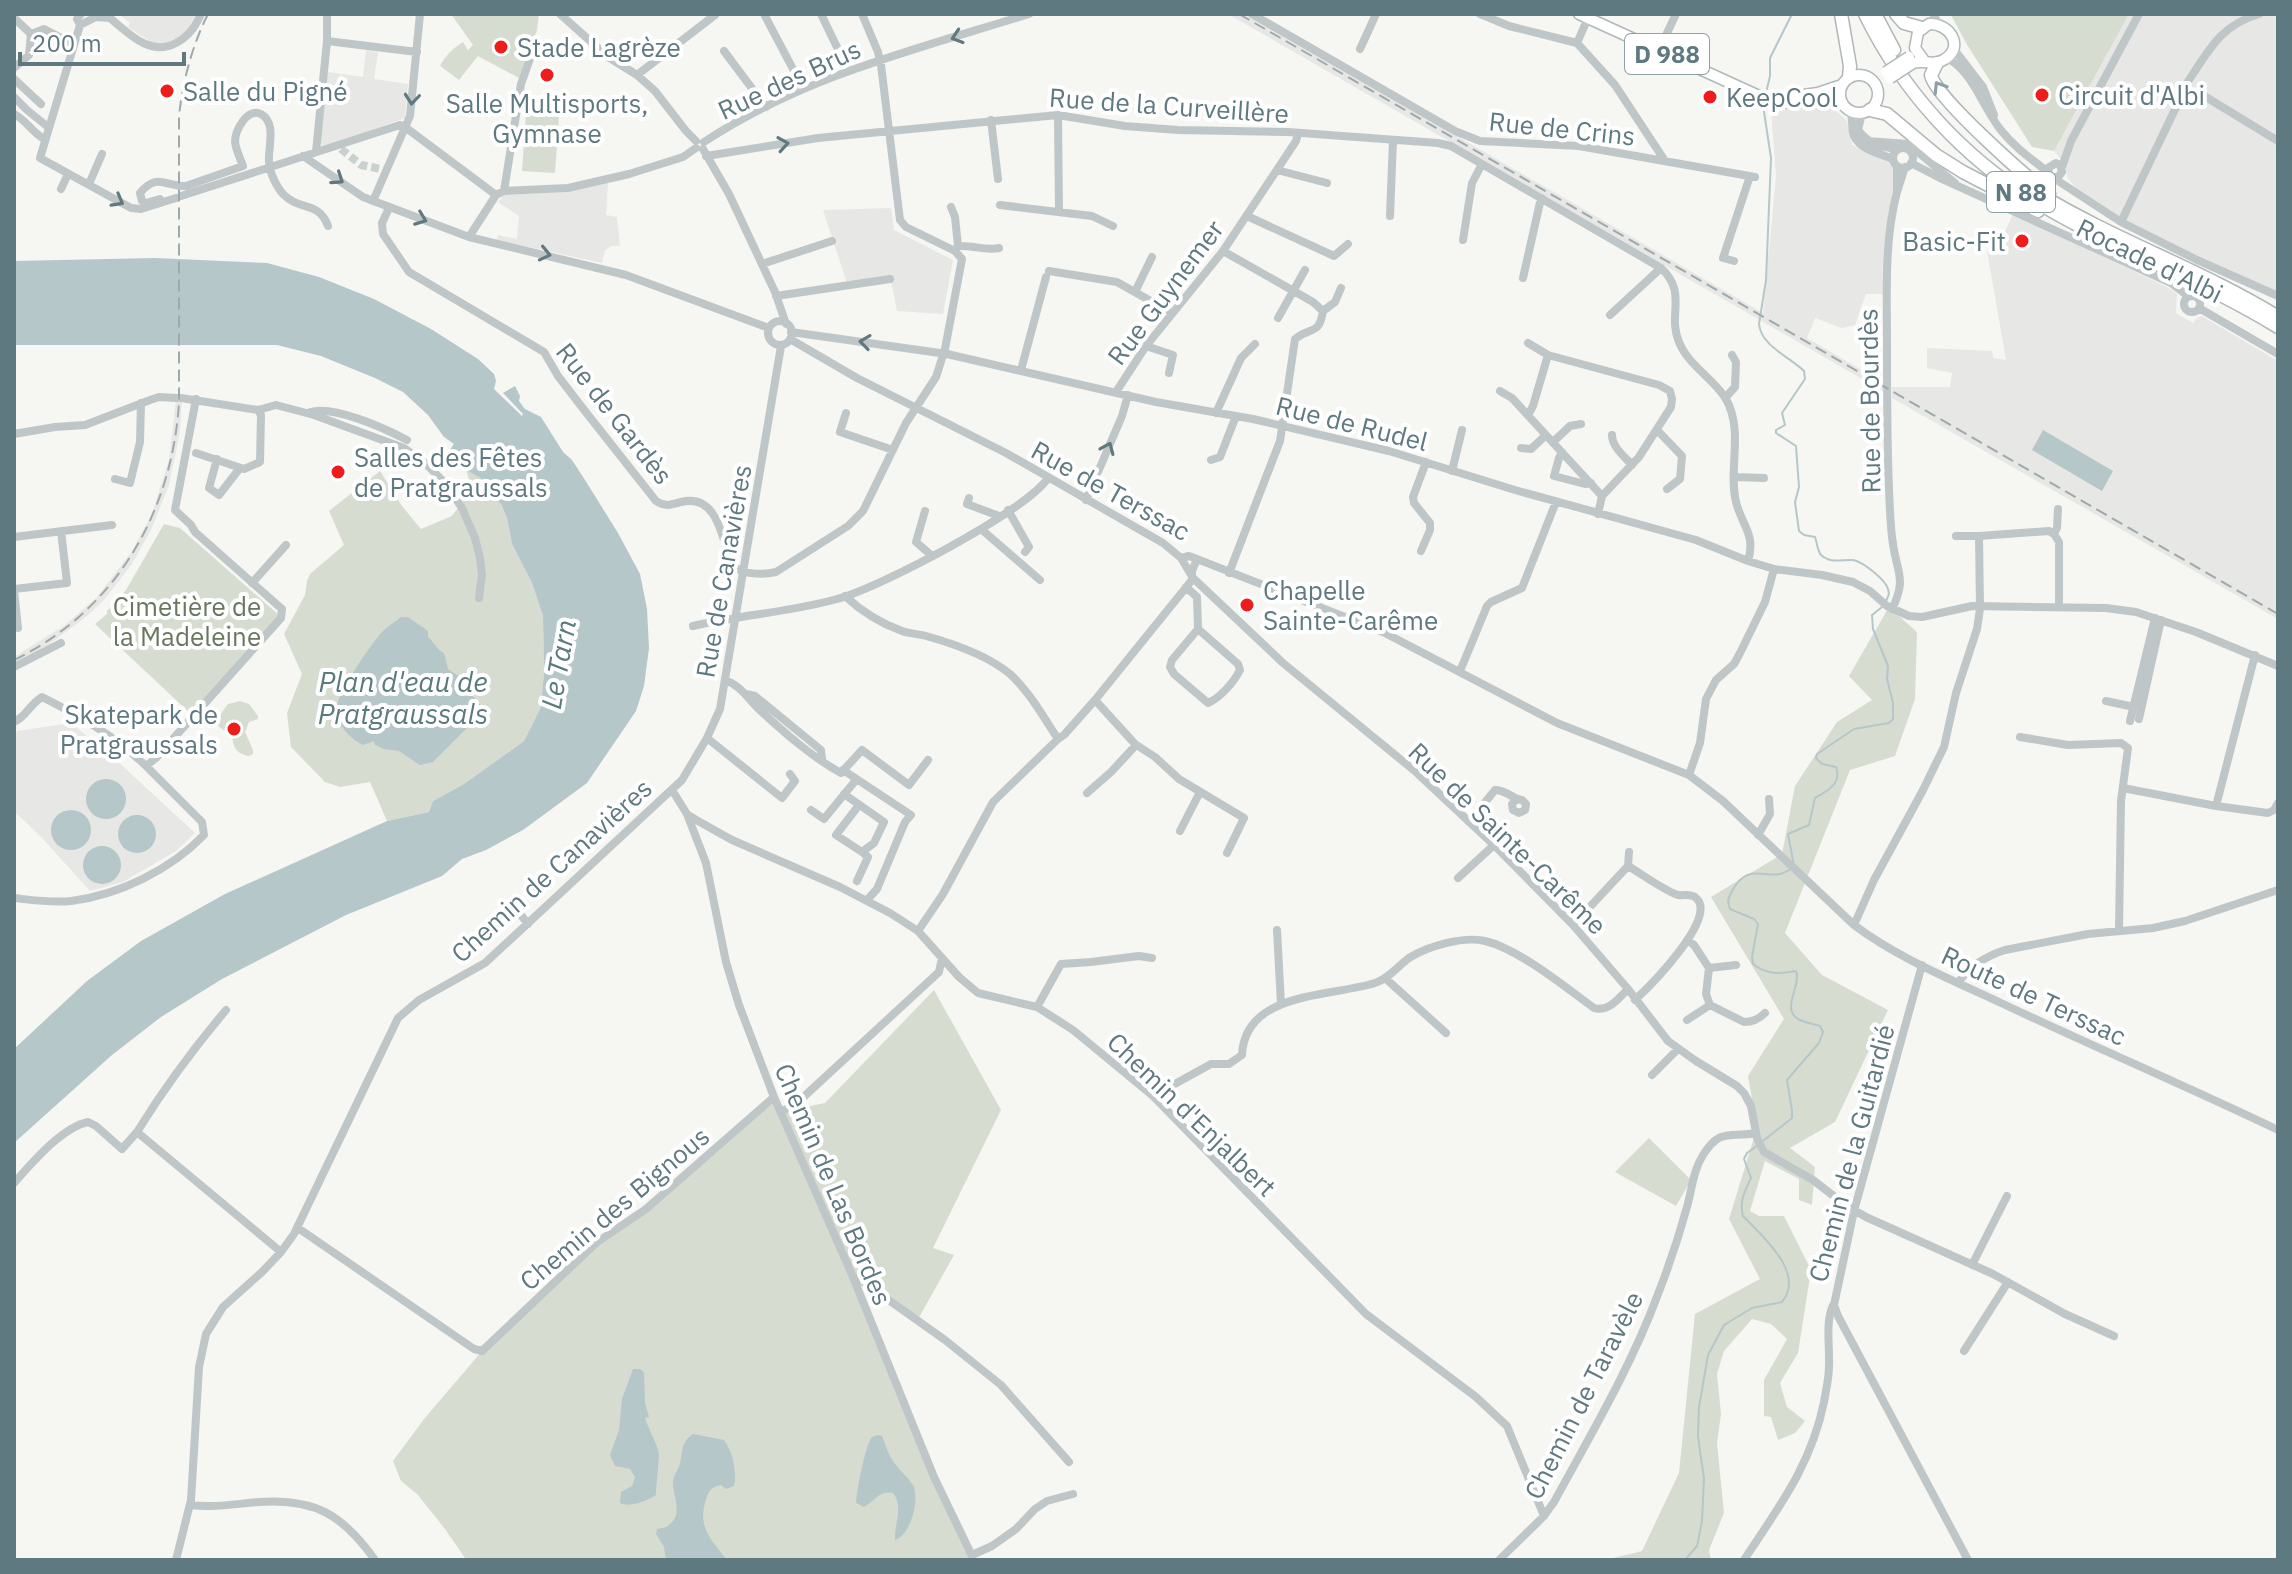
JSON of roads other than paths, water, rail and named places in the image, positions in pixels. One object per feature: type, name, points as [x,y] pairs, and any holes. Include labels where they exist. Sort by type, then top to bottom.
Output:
[{"type":"highway","points":[[1841,14],[1850,66],[1845,81]]},
{"type":"highway","name":"Rocade d'Albi","points":[[1865,14],[1916,96],[1986,166],[2063,217],[2233,300],[2278,327]]},
{"type":"highway","name":"Rocade d'Albi","points":[[1875,14],[1913,78],[1939,110],[1974,145],[2023,184],[2076,214],[2119,228],[2278,317]]},
{"type":"highway","points":[[1896,14],[1904,23],[1931,21]]},
{"type":"highway","points":[[1942,60],[1932,71],[1932,81],[1984,137],[2056,199],[2119,228]]},
{"type":"highway","points":[[1857,110],[1887,114],[1936,155],[1994,190],[2233,300]]},
{"type":"main road","name":"D 988","points":[[1583,16],[1770,101],[1783,104],[1819,102],[1857,110]]},
{"type":"main road","points":[[1888,75],[1871,78],[1860,74],[1845,81],[1840,97],[1857,110],[1877,101],[1878,90],[1888,75],[1915,57],[1942,60],[1953,48],[1949,31],[1931,21],[1915,37],[1915,57]]},
{"type":"main road","points":[[1871,78],[1878,90]]},
{"type":"main road","name":"D 988","points":[[1763,98],[1807,95],[1845,81]]},
{"type":"street","points":[[201,14],[185,37],[160,49],[147,46],[108,16],[78,18],[40,158],[135,209],[181,197],[400,125],[500,193],[568,188],[629,174],[683,157],[701,147]]},
{"type":"street","points":[[316,152],[327,14]]},
{"type":"street","points":[[373,201],[410,116],[420,14]]},
{"type":"street","points":[[560,14],[608,57],[637,75],[655,91],[701,147],[729,194],[789,331]]},
{"type":"street","points":[[637,75],[715,14],[723,25]]},
{"type":"street","points":[[764,14],[803,88]]},
{"type":"street","points":[[821,14],[848,70]]},
{"type":"street","points":[[862,14],[879,56],[900,220],[906,227],[957,249],[999,248]]},
{"type":"street","name":"Rue des Brus","points":[[701,147],[803,88],[879,56],[1029,14]]},
{"type":"street","name":"Rue de Crins","points":[[1252,14],[1467,137],[1489,142],[1579,146],[1752,176],[1723,258],[1734,261]]},
{"type":"street","points":[[1360,49],[1376,14]]},
{"type":"street","points":[[1480,14],[1509,26],[1577,43],[1615,85],[1665,161]]},
{"type":"street","points":[[1659,50],[1676,14]]},
{"type":"street","points":[[2055,169],[2139,14]]},
{"type":"street","points":[[2188,91],[2187,83],[2222,32],[2259,14]]},
{"type":"street","points":[[1577,43],[1583,16]]},
{"type":"street","points":[[14,18],[31,34]]},
{"type":"street","points":[[31,34],[44,29],[73,44]]},
{"type":"street","points":[[14,68],[29,55],[31,34]]},
{"type":"street","points":[[327,41],[417,52]]},
{"type":"street","points":[[1953,48],[1983,87],[1998,127]]},
{"type":"street","points":[[724,51],[766,107]]},
{"type":"street","points":[[469,237],[500,193],[521,84],[531,56]]},
{"type":"street","points":[[1942,60],[1962,69],[1998,127],[2023,153],[2055,169],[2074,190],[2119,228],[2276,296]]},
{"type":"street","points":[[14,79],[41,104]]},
{"type":"street","points":[[2119,228],[2180,99],[2188,91]]},
{"type":"street","points":[[2188,91],[2201,94],[2278,141]]},
{"type":"street","points":[[14,97],[48,127]]},
{"type":"street","points":[[1857,110],[1858,130],[1867,141],[1874,145],[1906,148],[1904,162]]},
{"type":"street","points":[[1857,110],[1853,134],[1862,146],[1943,179],[2171,283],[2188,296],[2198,298],[2199,308],[2278,354]]},
{"type":"street","points":[[161,202],[160,199],[146,203],[142,201],[140,193],[153,182],[165,181],[186,186],[243,166],[236,148],[236,133],[247,117],[254,113],[264,116],[269,127],[266,168],[284,195],[293,202],[315,208],[324,215],[328,226]]},
{"type":"street","points":[[14,114],[44,139]]},
{"type":"street","points":[[1058,115],[1059,212]]},
{"type":"street","name":"Rue de la Curveillère","points":[[701,147],[1058,115],[1125,126],[1178,130],[1443,144],[1661,268]]},
{"type":"street","points":[[991,120],[998,179]]},
{"type":"street","name":"Rue Guynemer","points":[[1116,392],[1146,346],[1223,251],[1298,134]]},
{"type":"street","points":[[1390,216],[1393,140]]},
{"type":"street","points":[[1867,141],[1908,144],[1959,187]]},
{"type":"street","points":[[1897,149],[1904,162]]},
{"type":"street","points":[[89,184],[102,154]]},
{"type":"street","points":[[303,156],[373,201],[469,237],[626,275],[771,325],[780,321],[789,331]]},
{"type":"street","name":"Rue de Bourdès","points":[[1887,605],[1899,592],[1901,579],[1893,545],[1889,492],[1887,293],[1889,228],[1904,162]]},
{"type":"street","points":[[1463,240],[1472,183],[1482,164]]},
{"type":"street","points":[[1277,170],[1327,183]]},
{"type":"street","points":[[61,189],[68,174]]},
{"type":"street","points":[[1523,278],[1541,198]]},
{"type":"street","points":[[1000,205],[1092,216],[1113,226]]},
{"type":"street","points":[[743,572],[776,572],[853,522],[863,511],[915,407],[933,384],[944,351],[962,259],[957,249],[955,217],[951,207]]},
{"type":"street","name":"Rue de Gardès","points":[[389,208],[382,223],[383,234],[409,272],[544,352],[558,376],[656,501],[669,505],[695,500],[706,504],[732,565],[743,572]]},
{"type":"street","name":"Rue Guynemer","points":[[1247,216],[1334,256],[1348,244]]},
{"type":"street","points":[[762,264],[832,241]]},
{"type":"street","points":[[1223,251],[1313,302],[1323,311]]},
{"type":"street","points":[[1135,292],[1152,257]]},
{"type":"street","points":[[1610,315],[1661,268],[1671,277],[1676,289],[1678,341],[1725,398],[1732,413],[1736,503],[1751,539],[1748,561]]},
{"type":"street","points":[[1278,318],[1305,270]]},
{"type":"street","points":[[1021,370],[1047,274],[1108,280],[1172,313]]},
{"type":"street","points":[[776,296],[890,279]]},
{"type":"street","points":[[1229,573],[1280,441],[1295,339],[1321,324],[1323,311],[1335,302],[1341,288]]},
{"type":"street","points":[[779,308],[769,334],[772,341],[781,346],[789,331]]},
{"type":"street","name":"Rue de Rudel","points":[[789,331],[944,351],[1128,395],[1389,451],[1556,502],[1696,540],[1774,569],[1853,582],[1887,605]]},
{"type":"street","name":"Rue de Terssac","points":[[789,331],[857,378],[994,447],[1163,543],[1181,558],[1189,556],[1383,632],[1557,723],[1689,775],[1723,801],[1792,867]]},
{"type":"street","points":[[1528,343],[1548,355],[1665,387],[1670,391],[1671,407],[1632,465],[1602,496],[1598,514]]},
{"type":"street","points":[[1216,413],[1241,358],[1255,344]]},
{"type":"street","name":"Rue de Canavières","points":[[675,787],[696,760],[720,709],[781,346]]},
{"type":"street","points":[[1146,346],[1173,355],[1169,373]]},
{"type":"street","points":[[1528,415],[1548,355]]},
{"type":"street","points":[[1725,398],[1735,387],[1736,362],[1732,355]]},
{"type":"street","points":[[1500,391],[1508,394],[1602,496]]},
{"type":"street","points":[[1086,500],[1128,395]]},
{"type":"street","points":[[14,434],[85,425],[159,397],[196,399],[258,410],[276,405],[308,414],[404,448],[445,483],[462,508],[475,538],[482,574],[479,598]]},
{"type":"street","points":[[146,766],[281,618],[282,609],[195,532],[175,510],[196,399]]},
{"type":"street","points":[[115,479],[130,483],[140,442],[141,403]]},
{"type":"street","points":[[196,453],[240,468],[260,462],[261,415],[258,410]]},
{"type":"street","points":[[308,414],[316,410],[340,414],[384,428],[407,440]]},
{"type":"street","points":[[846,413],[840,432],[893,450]]},
{"type":"street","points":[[1211,460],[1220,457],[1236,416]]},
{"type":"street","points":[[1521,448],[1531,449],[1570,426],[1581,424]]},
{"type":"street","points":[[1452,471],[1462,430]]},
{"type":"street","points":[[1657,430],[1682,456],[1680,479],[1667,489]]},
{"type":"street","points":[[1612,435],[1615,445],[1632,465]]},
{"type":"street","points":[[1562,452],[1554,476],[1591,483]]},
{"type":"street","points":[[217,459],[209,488],[219,495],[240,468]]},
{"type":"street","points":[[1421,551],[1430,523],[1414,503],[1413,497],[1426,462]]},
{"type":"street","points":[[1735,477],[1764,478]]},
{"type":"street","points":[[693,626],[845,596],[888,578],[981,529],[1038,490],[1048,478]]},
{"type":"street","points":[[969,498],[967,504],[999,516]]},
{"type":"street","points":[[1460,671],[1487,606],[1522,588],[1556,502]]},
{"type":"street","points":[[2054,534],[2058,509]]},
{"type":"street","points":[[1008,510],[1029,547],[1025,552]]},
{"type":"street","points":[[925,511],[916,542],[931,555]]},
{"type":"street","points":[[14,537],[112,525]]},
{"type":"street","points":[[981,529],[1040,580]]},
{"type":"street","points":[[18,628],[14,590],[67,583],[61,531]]},
{"type":"street","points":[[1956,536],[2049,531],[2054,534],[2059,542],[2059,607]]},
{"type":"street","points":[[1854,925],[1874,880],[1944,747],[1956,693],[1977,629],[1980,606],[1979,536]]},
{"type":"street","points":[[252,583],[286,545]]},
{"type":"street","name":"Rue de Sainte-Carême","points":[[1181,558],[1193,578],[1283,663],[1416,772],[1494,845],[1573,925],[1628,989],[1656,1028],[1678,1049],[1744,1093],[1751,1106],[1756,1136],[1769,1156],[1813,1180],[1854,1211]]},
{"type":"street","points":[[918,931],[943,894],[993,802],[1064,735],[1095,700],[1193,578],[1192,571],[1197,559]]},
{"type":"street","points":[[1689,775],[1700,743],[1706,699],[1716,680],[1734,664],[1740,653],[1765,602],[1774,569]]},
{"type":"street","points":[[1186,587],[1197,597],[1198,629],[1172,660],[1170,667],[1208,703],[1214,701],[1240,670],[1238,664],[1198,629]]},
{"type":"street","points":[[845,596],[862,612],[886,624],[906,633],[924,635],[966,649],[1009,673],[1058,739]]},
{"type":"street","points":[[1887,605],[1909,616],[1922,617],[1972,606],[2098,607],[2136,612],[2278,666]]},
{"type":"street","points":[[2158,619],[2134,720],[2134,707],[2158,619]]},
{"type":"street","points":[[14,667],[61,643]]},
{"type":"street","points":[[2216,806],[2255,655]]},
{"type":"street","points":[[725,680],[821,750],[822,759]]},
{"type":"street","points":[[14,722],[21,719],[42,697],[83,718],[146,766],[202,822],[204,835],[158,871],[92,897],[69,901],[14,898]]},
{"type":"street","points":[[1095,700],[1136,745],[1200,792],[1244,818],[1227,853]]},
{"type":"street","points":[[2106,701],[2134,707]]},
{"type":"street","points":[[762,707],[809,751],[841,773],[862,750],[909,785],[928,760]]},
{"type":"street","points":[[2020,737],[2068,745],[2125,744],[2128,748],[2121,801],[2119,930]]},
{"type":"street","points":[[707,738],[782,798],[795,781],[790,774]]},
{"type":"street","points":[[1087,793],[1136,745]]},
{"type":"street","points":[[843,770],[911,815],[905,822],[877,889],[867,900]]},
{"type":"street","points":[[811,810],[824,819],[856,780]]},
{"type":"street","points":[[675,787],[689,815]]},
{"type":"street","name":"Chemin de Canavières","points":[[176,1560],[190,1505],[199,1367],[206,1334],[223,1307],[281,1252],[298,1228],[398,1018],[419,1000],[485,963],[675,787]]},
{"type":"street","points":[[2123,788],[2268,813],[2278,803]]},
{"type":"street","points":[[1469,822],[1495,790],[1509,792],[1517,799]]},
{"type":"street","points":[[1180,831],[1200,792]]},
{"type":"street","points":[[844,794],[884,822]]},
{"type":"street","points":[[1758,835],[1770,814],[1769,799]]},
{"type":"street","points":[[857,881],[868,857],[836,835],[859,805]]},
{"type":"street","points":[[862,852],[874,843],[889,812]]},
{"type":"street","name":"Chemin d'Enjalbert","points":[[689,815],[755,851],[867,900],[918,931],[959,977],[978,993],[1037,1007],[1073,1030],[1153,1096],[1366,1314],[1476,1397],[1507,1426],[1544,1516]]},
{"type":"street","name":"Chemin de Las Bordes","points":[[689,815],[706,863],[726,962],[774,1097],[853,1277],[934,1477],[973,1558]]},
{"type":"street","points":[[1458,878],[1494,845]]},
{"type":"street","points":[[1573,925],[1628,866],[1629,852]]},
{"type":"street","points":[[1628,866],[1673,892],[1691,895],[1699,901],[1700,912],[1675,960],[1635,1000]]},
{"type":"street","name":"Route de Terssac","points":[[1792,867],[1854,925],[1877,942],[1958,983],[2278,1130]]},
{"type":"street","points":[[1958,983],[1975,965],[2000,952],[2088,934],[2153,928],[2185,921],[2278,890]]},
{"type":"street","points":[[488,935],[517,910],[528,924]]},
{"type":"street","points":[[499,925],[511,939]]},
{"type":"street","points":[[1277,930],[1281,1004]]},
{"type":"street","points":[[1153,1096],[1211,1064],[1229,1064],[1242,1055],[1243,1039],[1257,1019],[1281,1004],[1322,992],[1376,983],[1411,956],[1461,939],[1487,941],[1508,950],[1600,1010],[1608,1008],[1628,989]]},
{"type":"street","points":[[1687,940],[1694,945],[1709,968],[1706,994],[1710,1005],[1744,1022],[1760,1018],[1765,1013]]},
{"type":"street","points":[[1037,1007],[1061,964],[1139,956],[1152,958]]},
{"type":"street","points":[[781,1112],[797,1103],[939,972],[942,958]]},
{"type":"street","points":[[1709,968],[1736,965]]},
{"type":"street","name":"Chemin de la Guitardié","points":[[1922,965],[1854,1211],[1834,1305],[1968,1560]]},
{"type":"street","points":[[939,972],[959,977]]},
{"type":"street","points":[[1385,978],[1446,1033]]},
{"type":"street","points":[[1687,1020],[1710,1005]]},
{"type":"street","points":[[14,1183],[44,1151],[78,1124],[88,1122],[96,1126],[122,1149],[226,1010]]},
{"type":"street","points":[[1652,1075],[1678,1049]]},
{"type":"street","name":"Chemin des Bignous","points":[[298,1228],[474,1349],[482,1351],[596,1243],[646,1209],[774,1097]]},
{"type":"street","points":[[137,1132],[281,1252]]},
{"type":"street","name":"Chemin de Taravèle","points":[[1499,1560],[1544,1516],[1624,1372],[1649,1318],[1703,1155],[1721,1136],[1731,1133],[1756,1136]]},
{"type":"street","points":[[1972,1265],[2007,1196]]},
{"type":"street","points":[[1854,1211],[2008,1282],[2065,1314],[2114,1336]]},
{"type":"street","points":[[853,1277],[945,1340],[1001,1385],[1069,1462]]},
{"type":"street","points":[[1964,1351],[2008,1282]]},
{"type":"street","points":[[1744,1560],[1794,1486],[1815,1435],[1829,1374],[1829,1320],[1834,1305]]},
{"type":"street","points":[[973,1558],[1016,1529],[1047,1501],[1073,1494]]},
{"type":"street","points":[[190,1505],[204,1507],[289,1501],[320,1509],[340,1520],[359,1537],[375,1560]]},
{"type":"water","name":"Le Tarn","points":[[155,258],[267,263],[319,277],[374,299],[431,329],[478,359],[494,374],[494,389],[522,416],[503,393],[515,386],[525,409],[541,417],[563,452],[572,460],[640,574],[647,609],[649,648],[644,686],[636,711],[587,783],[523,830],[462,859],[442,876],[346,915],[222,979],[161,1017],[112,1055],[14,1143],[14,1049],[87,981],[141,941],[225,894],[387,821],[429,812],[433,801],[464,784],[524,741],[541,707],[543,616],[532,583],[512,544],[501,504],[487,492],[491,484],[466,470],[447,454],[454,444],[403,392],[321,356],[277,345],[14,345],[14,261]]},
{"type":"water","points":[[2043,430],[2113,471],[2102,491],[2032,450]]},
{"type":"water","name":"Plan d'eau de Pratgraussals","points":[[401,617],[408,617],[428,631],[428,637],[444,653],[448,669],[466,681],[466,688],[481,706],[479,718],[433,762],[420,765],[399,751],[375,745],[374,741],[363,745],[358,742],[344,729],[337,711],[339,698],[366,654],[385,629]]},
{"type":"water","points":[[106,779],[120,785],[126,799],[120,813],[106,819],[92,813],[86,799],[92,785]]},
{"type":"water","points":[[71,810],[85,816],[91,830],[85,844],[71,850],[57,844],[51,830],[57,816]]},
{"type":"water","points":[[137,815],[150,821],[156,834],[150,847],[137,853],[124,847],[118,834],[124,821]]},
{"type":"water","points":[[102,846],[115,852],[121,865],[115,878],[102,884],[89,878],[83,865],[89,852]]},
{"type":"water","points":[[633,1369],[644,1372],[645,1403],[649,1417],[645,1418],[659,1455],[656,1495],[629,1505],[620,1503],[621,1492],[632,1486],[635,1477],[630,1469],[615,1466],[610,1455],[619,1430],[622,1399]]},
{"type":"water","points":[[693,1434],[724,1440],[732,1456],[734,1486],[726,1489],[721,1485],[712,1489],[703,1512],[708,1534],[727,1560],[666,1560],[664,1547],[656,1534],[657,1529],[668,1526],[676,1515],[673,1481],[684,1444]]},
{"type":"water","points":[[882,1436],[891,1458],[915,1491],[910,1524],[895,1540],[898,1504],[893,1493],[880,1495],[864,1507],[856,1503],[867,1449],[872,1437]]},
{"type":"waterway","points":[[1766,93],[1770,58],[1792,14]]},
{"type":"waterway","points":[[1763,105],[1771,158],[1766,280],[1759,324],[1770,345],[1804,371],[1805,379],[1782,413],[1785,425],[1776,430],[1796,446],[1799,487],[1795,502],[1799,531],[1815,537],[1825,558],[1853,560],[1873,572],[1888,589],[1886,601]]},
{"type":"waterway","points":[[1794,866],[1788,834],[1809,825],[1815,798],[1829,789],[1837,778],[1836,767],[1822,764],[1816,758],[1817,754],[1854,729],[1889,723],[1893,719],[1888,666],[1873,629],[1872,615],[1882,607]]},
{"type":"waterway","points":[[1763,1141],[1792,1118],[1787,1080],[1819,1043],[1823,1032],[1820,1026],[1800,1020],[1791,1010],[1796,971],[1774,973],[1753,964],[1758,924],[1754,919],[1730,909],[1728,900],[1739,881],[1746,876],[1774,875],[1789,870]]},
{"type":"waterway","points":[[1685,1560],[1697,1546],[1702,1521],[1704,1479],[1698,1436],[1699,1407],[1708,1355],[1724,1325],[1752,1308],[1782,1302],[1788,1291],[1789,1279],[1779,1256],[1743,1216],[1742,1201],[1751,1178],[1744,1159],[1758,1145]]},
{"type":"tunnel","points":[[341,149],[361,165],[386,170]]},
{"type":"railway","points":[[14,660],[50,639],[81,615],[109,586],[132,554],[150,520],[164,483],[174,444],[179,403],[179,116],[189,64],[208,14]]},
{"type":"railway","points":[[1239,14],[2278,614]]},
{"type":"place","name":"Stade Lagrèze","points":[[501,47]]},
{"type":"place","name":"Salle Multisports, Gymnase","points":[[547,75]]},
{"type":"place","name":"Salle du Pigné","points":[[167,91]]},
{"type":"place","name":"Circuit d'Albi","points":[[2042,95]]},
{"type":"place","name":"KeepCool","points":[[1710,97]]},
{"type":"place","name":"Basic-Fit","points":[[2022,241]]},
{"type":"place","name":"Salles des Fêtes de Pratgraussals","points":[[338,472]]},
{"type":"place","name":"Chapelle Sainte-Carême","points":[[1247,605]]},
{"type":"place","name":"Skatepark de Pratgraussals","points":[[234,729]]},
{"type":"park label","name":"Cimetière de la Madeleine","points":[[187,621]]}]
